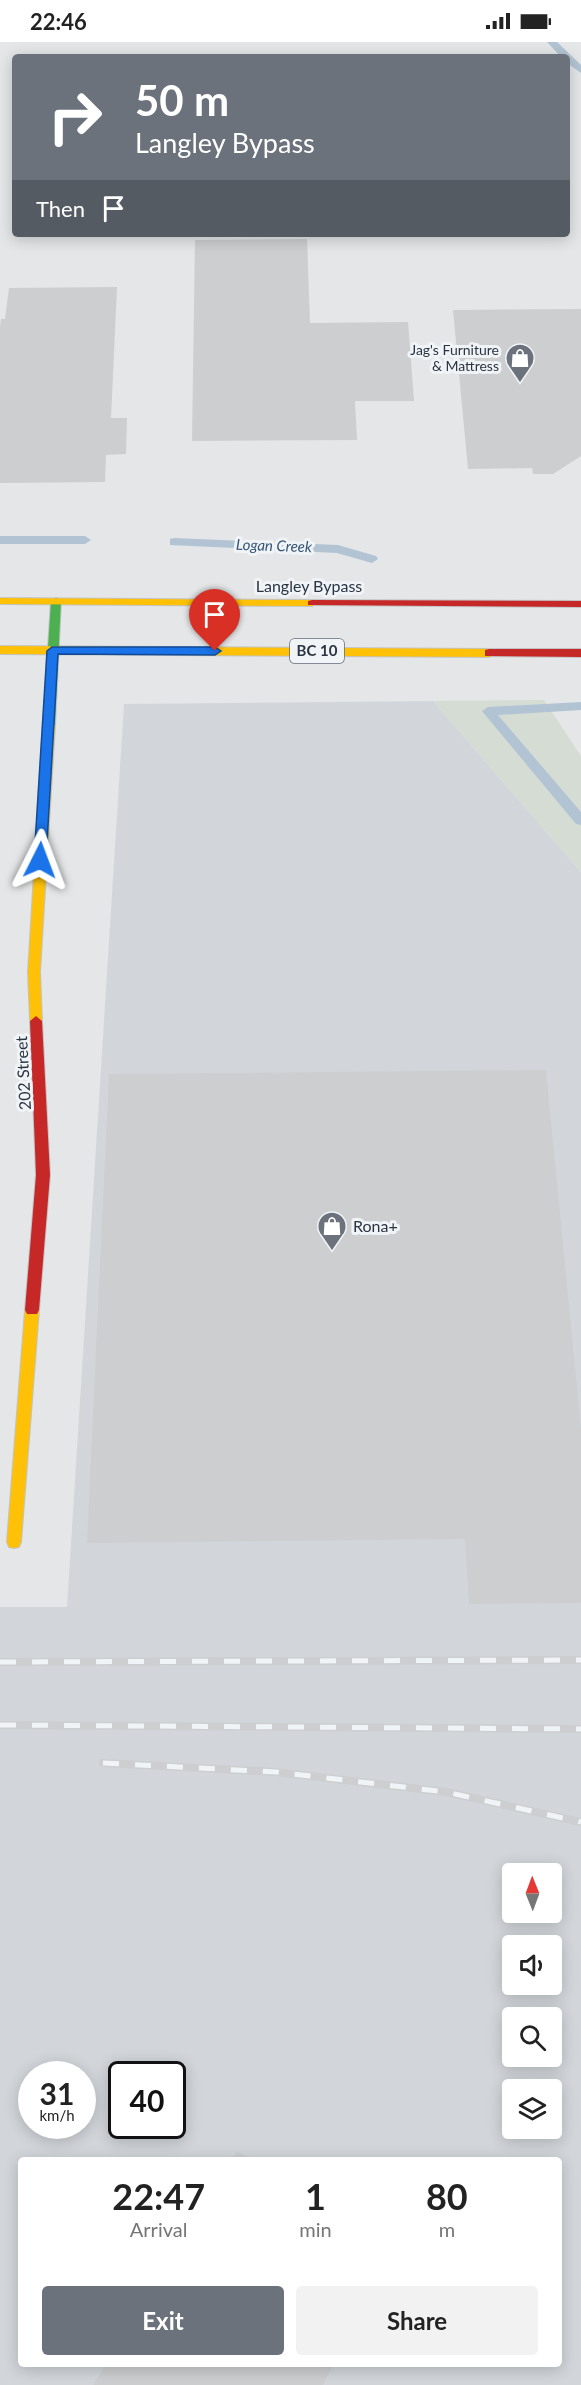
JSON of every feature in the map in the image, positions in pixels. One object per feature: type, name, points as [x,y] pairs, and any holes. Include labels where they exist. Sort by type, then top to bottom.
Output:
[{"type":"main road","name":"Langley Bypass","points":[[0,602],[581,604]]},
{"type":"main road","name":"202 Street","points":[[14,1542],[43,1176],[34,972],[56,602]]},
{"type":"main road","name":"BC 10","points":[[0,650],[581,653]]},
{"type":"shaded area","points":[[544,700],[581,756],[581,872],[433,701]]},
{"type":"shaded area","points":[[433,701],[581,872],[581,2385],[0,2385],[0,1607],[67,1607],[124,704]]},
{"type":"building","points":[[307,239],[310,323],[408,322],[414,401],[355,401],[357,440],[192,441],[195,240]]},
{"type":"building","points":[[117,287],[111,418],[127,418],[126,454],[106,455],[105,482],[0,483],[0,327],[1,319],[5,319],[9,288]]},
{"type":"building","name":"Jag's Furniture & Mattress","points":[[581,309],[581,456],[553,474],[533,474],[532,468],[468,469],[453,310]]},
{"type":"building","name":"Rona+","points":[[546,1070],[581,1429],[581,1603],[469,1604],[465,1539],[87,1543],[109,1074]]},
{"type":"building","points":[[237,2151],[247,2157],[234,2157]]},
{"type":"building","points":[[104,2367],[332,2367],[323,2385],[93,2385]]},
{"type":"waterway","points":[[552,42],[563,54]]},
{"type":"waterway","points":[[570,61],[581,70]]},
{"type":"waterway","name":"Logan Creek","points":[[0,540],[85,540]]},
{"type":"waterway","name":"Logan Creek","points":[[174,542],[338,549],[372,559]]},
{"type":"waterway","name":"Logan Creek","points":[[581,706],[488,711],[581,821]]},
{"type":"railway","points":[[0,1662],[581,1660]]},
{"type":"railway","points":[[0,1725],[581,1729]]},
{"type":"railway","points":[[103,1763],[276,1772],[446,1792],[581,1822]]},
{"type":"traffic: fast","points":[[49,725],[56,601]]},
{"type":"traffic: slow","points":[[0,601],[312,603]]},
{"type":"traffic: slow","points":[[0,650],[489,653]]},
{"type":"traffic: slow","points":[[36,1021],[34,972],[49,725]]},
{"type":"traffic: slow","points":[[14,1542],[32,1310]]},
{"type":"traffic: jam","points":[[312,603],[581,604]]},
{"type":"traffic: jam","points":[[489,653],[581,653]]},
{"type":"traffic: jam","points":[[32,1310],[43,1175],[36,1021]]},
{"type":"place","name":"Jag's Furniture & Mattress","points":[[520,384]]},
{"type":"place","name":"Rona+","points":[[332,1252]]},
{"type":"route","points":[[40,860],[52,651],[215,651]]}]
